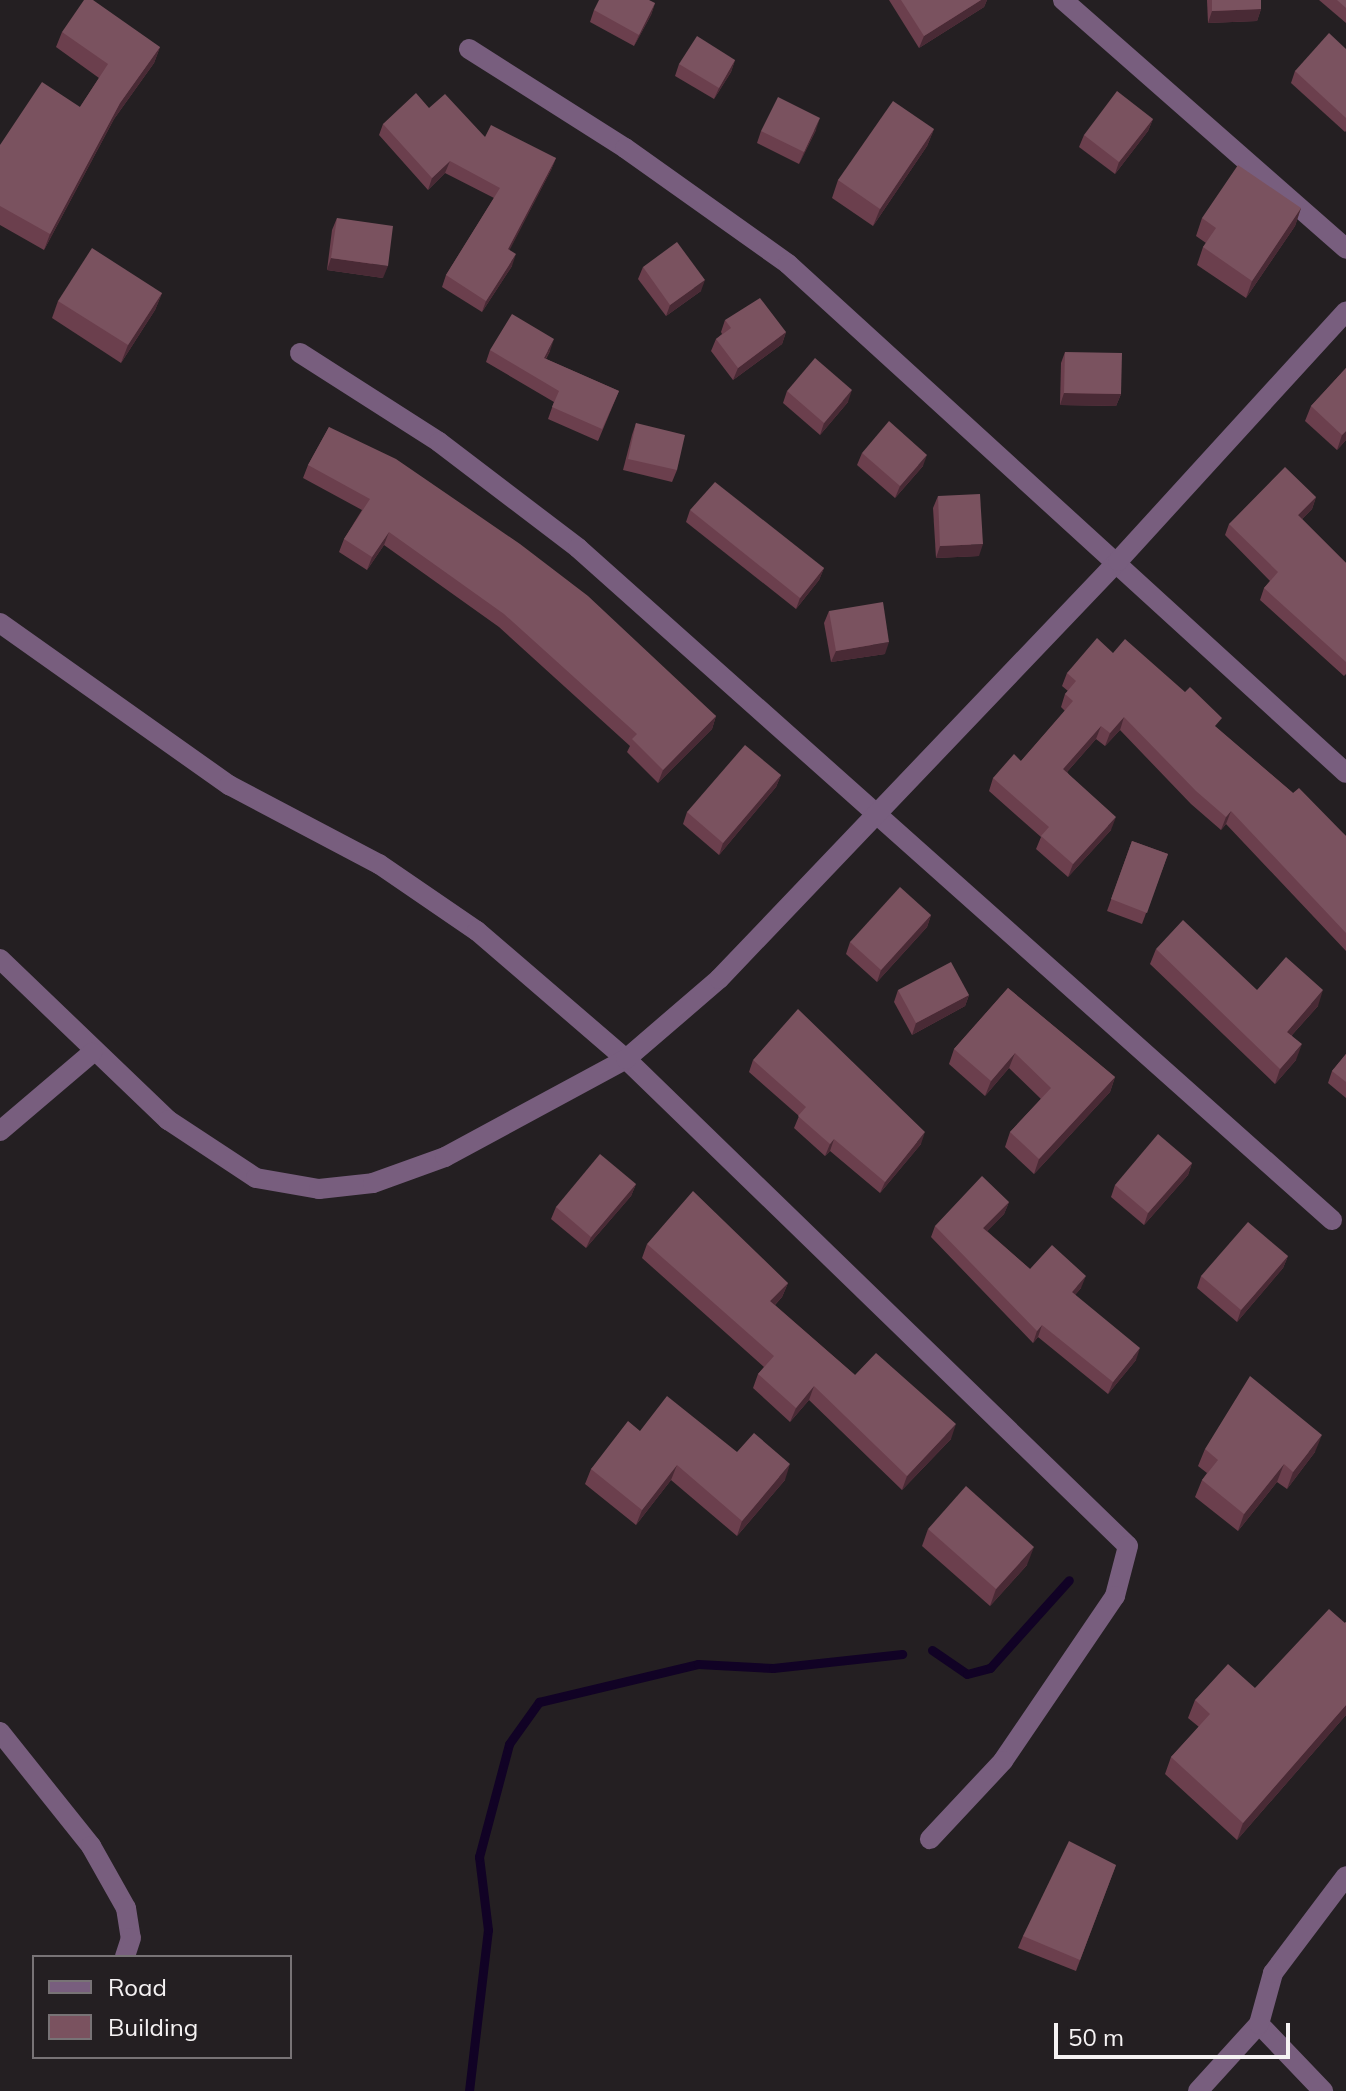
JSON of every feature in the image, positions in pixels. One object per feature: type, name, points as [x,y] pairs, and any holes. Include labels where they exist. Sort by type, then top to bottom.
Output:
[{"type":"street","points":[[1063,0],[1346,249]]},
{"type":"street","points":[[469,49],[788,264],[1118,561],[1346,773]]},
{"type":"street","points":[[0,959],[92,1053],[221,1161],[256,1178],[319,1189],[373,1183],[445,1157],[626,1059],[719,979],[871,815],[1118,561],[1346,311]]},
{"type":"street","points":[[300,353],[439,442],[578,548],[871,815],[1332,1220]]},
{"type":"street","points":[[0,623],[229,785],[379,864],[477,931],[626,1059],[1128,1546],[1115,1596],[1003,1761],[930,1839]]},
{"type":"street","points":[[0,1131],[92,1053]]},
{"type":"street","points":[[0,1732],[91,1846],[126,1908],[131,1938],[126,1955]]},
{"type":"street","points":[[1198,2091],[1259,2024],[1273,1973],[1346,1876]]},
{"type":"street","points":[[1259,2024],[1323,2091]]},
{"type":"building","points":[[84,0],[93,0],[160,47],[120,103],[50,234],[0,206],[0,145],[42,82],[80,107],[108,64],[62,32]]},
{"type":"building","points":[[599,0],[649,0],[655,3],[639,35],[594,10]]},
{"type":"building","points":[[901,0],[981,0],[924,36]]},
{"type":"building","points":[[1212,0],[1261,0],[1261,9],[1212,11]]},
{"type":"building","points":[[1329,33],[1346,49],[1346,118],[1295,71]]},
{"type":"building","points":[[697,36],[735,60],[719,88],[679,64]]},
{"type":"building","points":[[1117,91],[1153,119],[1119,162],[1084,135]]},
{"type":"building","points":[[416,93],[429,108],[445,94],[485,137],[491,125],[556,158],[508,249],[516,254],[486,301],[446,275],[500,188],[450,161],[432,178],[383,124]]},
{"type":"building","points":[[778,97],[820,118],[804,152],[761,131]]},
{"type":"building","points":[[893,101],[934,129],[880,209],[838,180]]},
{"type":"building","points":[[1238,165],[1301,208],[1252,281],[1203,247],[1216,228],[1202,218]]},
{"type":"building","points":[[337,218],[393,226],[388,266],[331,258]]},
{"type":"building","points":[[677,242],[705,280],[670,305],[643,267]]},
{"type":"building","points":[[92,248],[162,293],[128,345],[58,301]]},
{"type":"building","points":[[760,298],[786,332],[738,368],[716,339],[731,328],[725,320]]},
{"type":"building","points":[[512,314],[554,339],[544,358],[619,391],[602,429],[552,407],[559,391],[490,350]]},
{"type":"building","points":[[1065,352],[1122,353],[1121,394],[1064,393]]},
{"type":"building","points":[[815,358],[852,390],[824,423],[787,391]]},
{"type":"building","points":[[1346,368],[1346,431],[1342,435],[1311,406]]},
{"type":"building","points":[[889,421],[927,455],[900,486],[862,453]]},
{"type":"building","points":[[636,423],[685,435],[677,470],[628,459]]},
{"type":"building","points":[[329,427],[396,459],[520,544],[588,596],[716,716],[663,770],[632,739],[637,734],[504,614],[389,532],[372,557],[344,539],[370,499],[308,465]]},
{"type":"building","points":[[1285,467],[1316,497],[1298,515],[1346,563],[1346,662],[1264,588],[1278,572],[1229,524]]},
{"type":"building","points":[[715,482],[824,568],[800,598],[690,510]]},
{"type":"building","points":[[980,494],[983,544],[940,546],[938,496]]},
{"type":"building","points":[[883,602],[889,642],[836,651],[829,611]]},
{"type":"building","points":[[1097,638],[1113,653],[1125,639],[1185,692],[1190,687],[1222,718],[1215,726],[1293,793],[1299,788],[1346,836],[1346,933],[1231,811],[1226,817],[1196,791],[1124,717],[1110,733],[1101,726],[1063,769],[1116,817],[1073,864],[1041,836],[1049,827],[993,778],[1014,754],[1021,761],[1073,701],[1065,694],[1076,681],[1067,673]]},
{"type":"building","points":[[745,745],[781,775],[723,843],[687,812]]},
{"type":"building","points":[[1132,841],[1168,854],[1147,913],[1111,899]]},
{"type":"building","points":[[900,887],[931,915],[881,970],[850,942]]},
{"type":"building","points":[[1183,920],[1257,990],[1286,957],[1323,990],[1287,1032],[1302,1044],[1280,1069],[1156,949]]},
{"type":"building","points":[[951,962],[969,995],[916,1023],[898,990]]},
{"type":"building","points":[[1008,988],[1115,1077],[1039,1159],[1010,1132],[1051,1088],[1015,1053],[991,1081],[954,1049]]},
{"type":"building","points":[[798,1009],[925,1132],[885,1182],[834,1139],[830,1144],[798,1116],[806,1107],[753,1060]]},
{"type":"building","points":[[1346,1054],[1346,1082],[1332,1071]]},
{"type":"building","points":[[1158,1134],[1192,1163],[1148,1213],[1115,1185]]},
{"type":"building","points":[[600,1154],[636,1184],[591,1237],[556,1207]]},
{"type":"building","points":[[982,1176],[1009,1202],[983,1228],[1030,1269],[1052,1245],[1086,1276],[1072,1292],[1140,1348],[1113,1382],[1042,1325],[1037,1331],[935,1226]]},
{"type":"building","points":[[693,1191],[788,1283],[770,1301],[855,1375],[876,1353],[956,1424],[907,1476],[814,1386],[796,1408],[758,1374],[774,1356],[647,1244]]},
{"type":"building","points":[[1248,1222],[1288,1256],[1241,1310],[1201,1276]]},
{"type":"building","points":[[1250,1376],[1322,1435],[1293,1472],[1284,1464],[1244,1514],[1202,1480],[1218,1460],[1205,1449]]},
{"type":"building","points":[[667,1396],[737,1452],[754,1433],[790,1464],[742,1521],[677,1465],[642,1510],[591,1469],[628,1421],[640,1431]]},
{"type":"building","points":[[966,1486],[1034,1547],[996,1589],[928,1529]]},
{"type":"building","points":[[1329,1609],[1346,1622],[1346,1705],[1243,1823],[1171,1757],[1210,1714],[1195,1700],[1228,1664],[1255,1688]]},
{"type":"building","points":[[1069,1841],[1116,1865],[1080,1960],[1023,1936]]},
{"type":"waterway","points":[[932,1650],[967,1674],[990,1668],[1069,1580]]},
{"type":"waterway","points":[[469,2091],[488,1930],[479,1857],[509,1744],[539,1702],[698,1664],[773,1668],[902,1654]]}]
